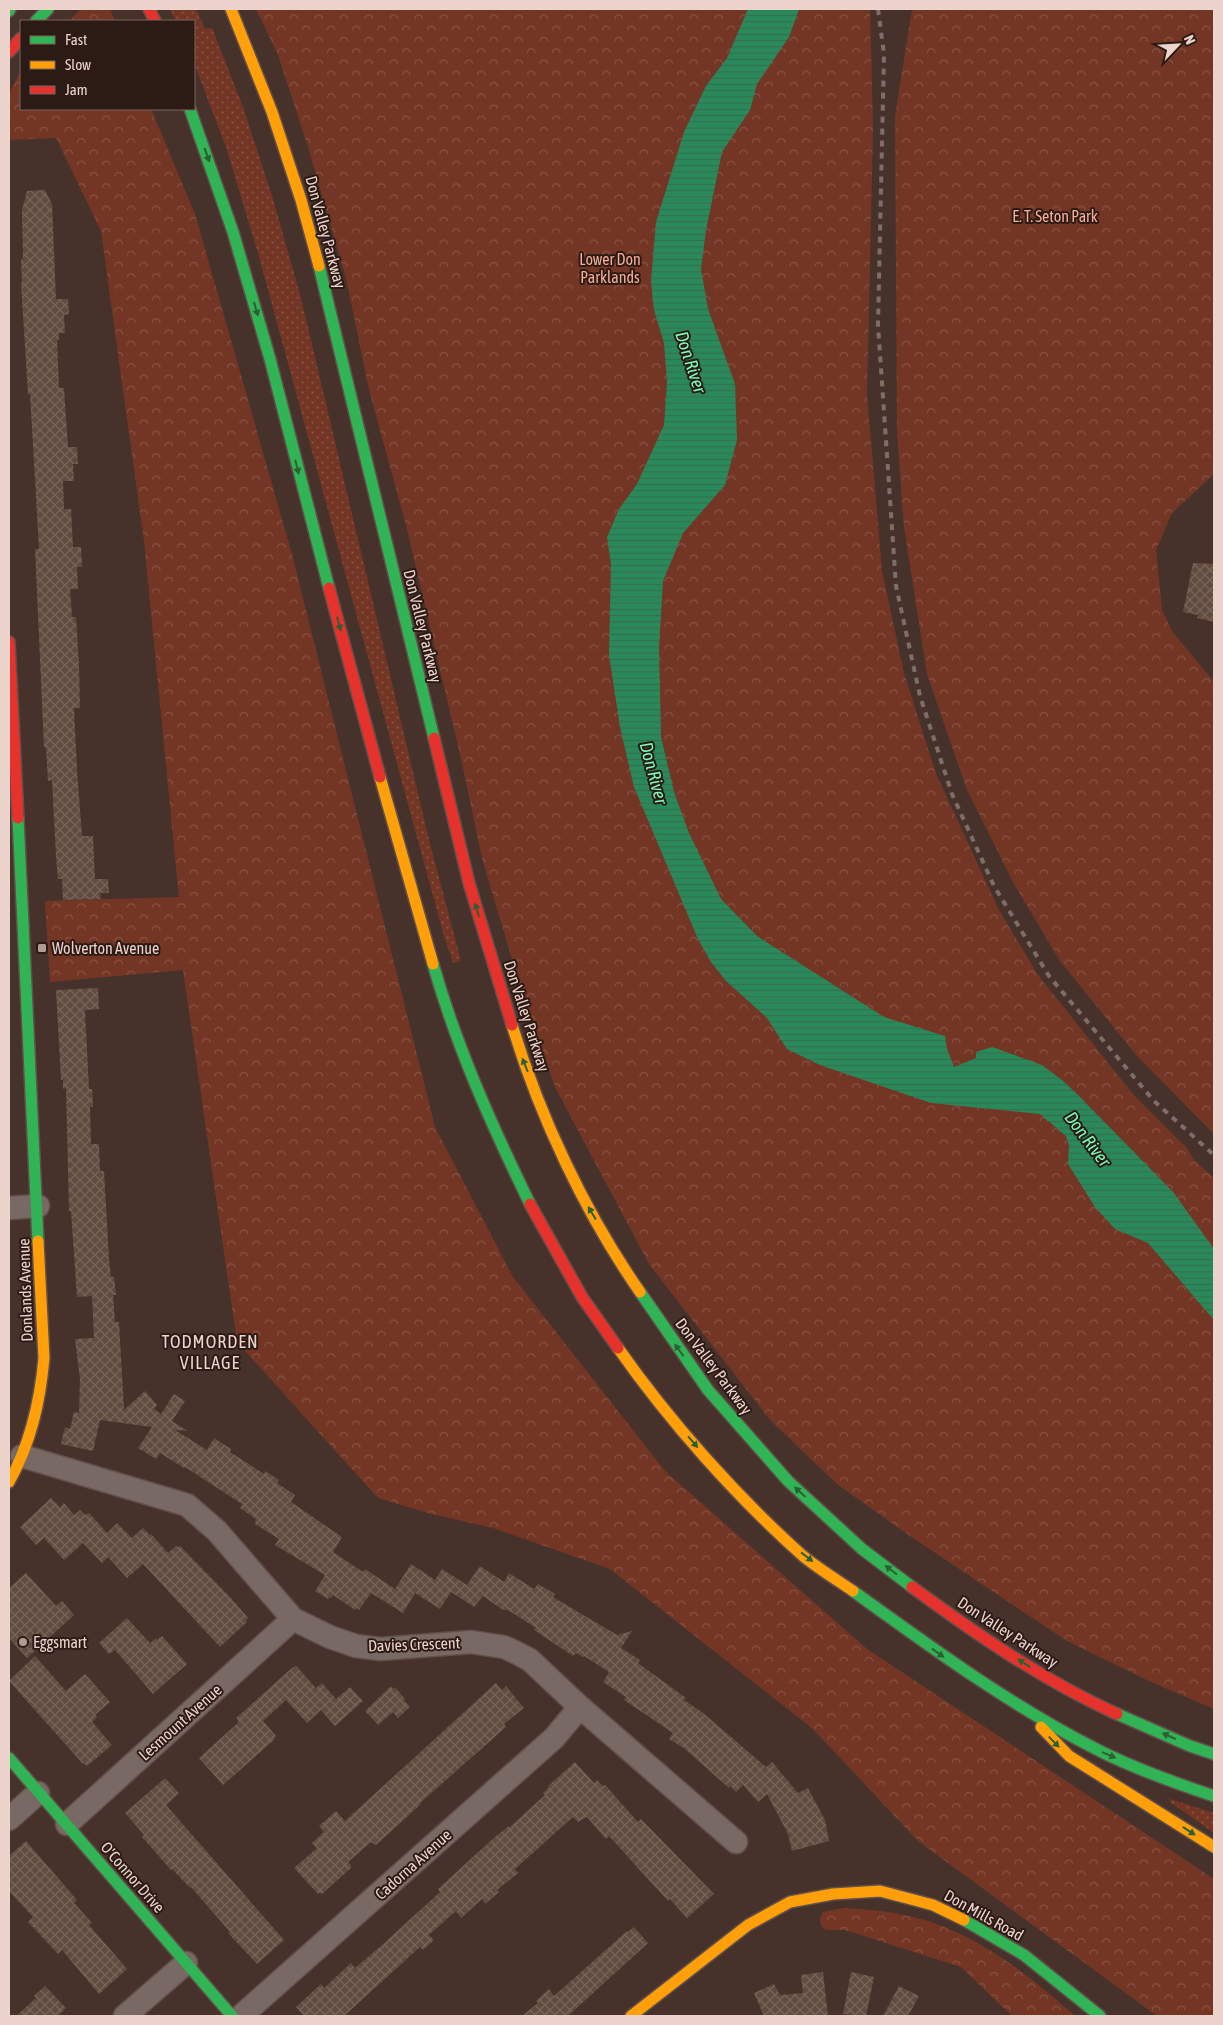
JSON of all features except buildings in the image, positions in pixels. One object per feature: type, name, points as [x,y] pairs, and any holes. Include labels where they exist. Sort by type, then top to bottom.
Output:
[{"type":"main road","points":[[37,20],[48,9]]},
{"type":"main road","name":"Don Valley Parkway","points":[[231,9],[272,112],[302,200],[330,307],[469,884],[522,1058],[553,1133],[587,1205],[638,1289],[708,1390],[788,1481],[862,1549],[956,1619],[1038,1672],[1111,1711],[1190,1746],[1214,1754]]},
{"type":"main road","points":[[9,52],[20,39]]},
{"type":"main road","points":[[190,110],[233,232],[270,359],[368,736],[437,977],[460,1048],[485,1108],[536,1215],[582,1298],[662,1405],[742,1499],[805,1557],[954,1664],[1021,1706],[1098,1750],[1170,1781],[1214,1796]]},
{"type":"main road","name":"Donlands Avenue","points":[[9,642],[15,913],[38,1206],[43,1365],[38,1404],[22,1456],[9,1482]]},
{"type":"main road","points":[[1021,1706],[1068,1756],[1214,1847]]},
{"type":"main road","name":"O'Connor Drive","points":[[9,1758],[232,2016]]},
{"type":"main road","name":"Don Mills Road","points":[[631,2016],[748,1926],[790,1902],[833,1894],[880,1892],[933,1904],[976,1926],[1024,1955],[1100,2016]]},
{"type":"street","points":[[9,1208],[38,1206]]},
{"type":"street","name":"Davies Crescent","points":[[22,1456],[187,1505],[217,1531],[293,1619],[315,1630],[356,1646],[380,1649],[471,1642],[504,1647],[530,1660],[580,1708],[736,1842]]},
{"type":"street","name":"Lesmount Avenue","points":[[67,1824],[293,1619]]},
{"type":"street","name":"Cadorna Avenue","points":[[241,2016],[554,1738],[580,1708]]},
{"type":"street","points":[[9,1819],[38,1793]]},
{"type":"street","points":[[124,2016],[186,1963]]},
{"type":"green space","points":[[81,9],[110,9],[115,20],[70,20]]},
{"type":"green space","points":[[170,9],[196,9],[205,29],[212,28],[243,107],[273,199],[301,298],[429,840],[461,961],[453,963],[444,936],[258,253],[226,147],[195,66],[195,20],[176,20]]},
{"type":"green space","name":"Lower Don Parklands","points":[[256,9],[870,9],[873,127],[867,395],[882,571],[904,673],[936,774],[999,910],[1038,975],[1132,1093],[1187,1148],[1194,1160],[1214,1178],[1214,1709],[1149,1681],[1067,1641],[910,1536],[837,1484],[770,1420],[649,1264],[555,1087],[517,976],[482,858],[462,763],[406,525],[369,390],[346,278],[308,147],[278,55]]},
{"type":"green space","name":"E. T. Seton Park","points":[[912,9],[1214,9],[1214,474],[1172,513],[1156,550],[1162,610],[1172,631],[1214,682],[1214,1134],[1137,1056],[1060,961],[1014,884],[967,790],[927,674],[904,527],[897,432],[895,117]]},
{"type":"green space","points":[[20,73],[20,110],[151,110],[195,214],[293,558],[435,1127],[513,1277],[665,1471],[867,1649],[1214,1879],[1214,2016],[1157,2016],[918,1841],[813,1729],[610,1569],[493,1528],[428,1513],[378,1498],[237,1342],[183,970],[50,982],[45,901],[179,897],[144,541],[101,231],[56,138],[9,140],[9,93]]},
{"type":"green space","points":[[1164,1797],[1214,1813],[1214,1833],[1170,1802],[1171,1800]]},
{"type":"green space","points":[[844,1908],[873,1910],[915,1917],[956,1932],[988,1949],[1019,1970],[1075,2016],[1012,2016],[961,1967],[845,1930],[826,1930],[821,1926],[820,1918],[823,1912]]},
{"type":"water","name":"Don River","points":[[748,9],[799,9],[789,37],[757,84],[750,110],[722,152],[706,230],[701,269],[708,309],[735,384],[737,440],[725,485],[683,533],[663,581],[659,647],[661,737],[674,792],[689,833],[721,899],[757,936],[884,1017],[945,1036],[947,1049],[954,1067],[976,1058],[976,1052],[992,1047],[1042,1065],[1077,1094],[1173,1192],[1214,1249],[1214,1320],[1148,1243],[1115,1229],[1095,1207],[1068,1164],[1069,1145],[1066,1136],[1040,1114],[931,1103],[820,1065],[787,1049],[767,1018],[726,981],[711,962],[698,939],[634,787],[620,727],[609,655],[611,564],[607,537],[619,509],[637,484],[664,425],[667,382],[664,343],[654,310],[651,281],[656,222],[684,132],[706,86],[727,58]]},
{"type":"railway","points":[[878,9],[884,54],[878,325],[896,586],[920,696],[952,794],[994,886],[1049,976],[1154,1101],[1214,1155]]},
{"type":"traffic: fast","points":[[37,20],[48,9]]},
{"type":"traffic: fast","points":[[190,110],[233,232],[270,359],[329,588]]},
{"type":"traffic: fast","points":[[319,266],[434,738]]},
{"type":"traffic: fast","points":[[18,818],[38,1241]]},
{"type":"traffic: fast","points":[[433,964],[442,995],[476,1086],[530,1204]]},
{"type":"traffic: fast","points":[[640,1292],[708,1390],[788,1481],[862,1549],[912,1587]]},
{"type":"traffic: fast","points":[[853,1591],[912,1634],[1034,1715],[1126,1763],[1214,1796]]},
{"type":"traffic: fast","points":[[1117,1714],[1190,1746],[1214,1754]]},
{"type":"traffic: fast","points":[[9,1758],[232,2016]]},
{"type":"traffic: fast","points":[[964,1920],[1024,1955],[1100,2016]]},
{"type":"traffic: slow","points":[[231,9],[272,112],[301,200],[319,266]]},
{"type":"traffic: slow","points":[[380,777],[433,964]]},
{"type":"traffic: slow","points":[[512,1025],[536,1094],[566,1163],[601,1230],[640,1292]]},
{"type":"traffic: slow","points":[[9,1482],[29,1437],[37,1406],[44,1358],[38,1241]]},
{"type":"traffic: slow","points":[[618,1348],[682,1431],[753,1509],[803,1556],[853,1591]]},
{"type":"traffic: slow","points":[[1041,1727],[1069,1756],[1214,1847]]},
{"type":"traffic: slow","points":[[631,2016],[748,1925],[790,1902],[833,1894],[880,1891],[933,1905],[964,1920]]},
{"type":"traffic: jam","points":[[149,9],[154,20]]},
{"type":"traffic: jam","points":[[9,52],[20,39]]},
{"type":"traffic: jam","points":[[329,588],[380,777]]},
{"type":"traffic: jam","points":[[9,642],[18,818]]},
{"type":"traffic: jam","points":[[434,738],[469,883],[512,1025]]},
{"type":"traffic: jam","points":[[530,1204],[582,1297],[618,1348]]},
{"type":"traffic: jam","points":[[912,1587],[1011,1656],[1063,1687],[1117,1714]]},
{"type":"place","name":"Wolverton Avenue","points":[[42,948]]},
{"type":"place","name":"Eggsmart","points":[[23,1642]]},
{"type":"district","name":"TODMORDEN VILLAGE","points":[[210,1351]]}]
